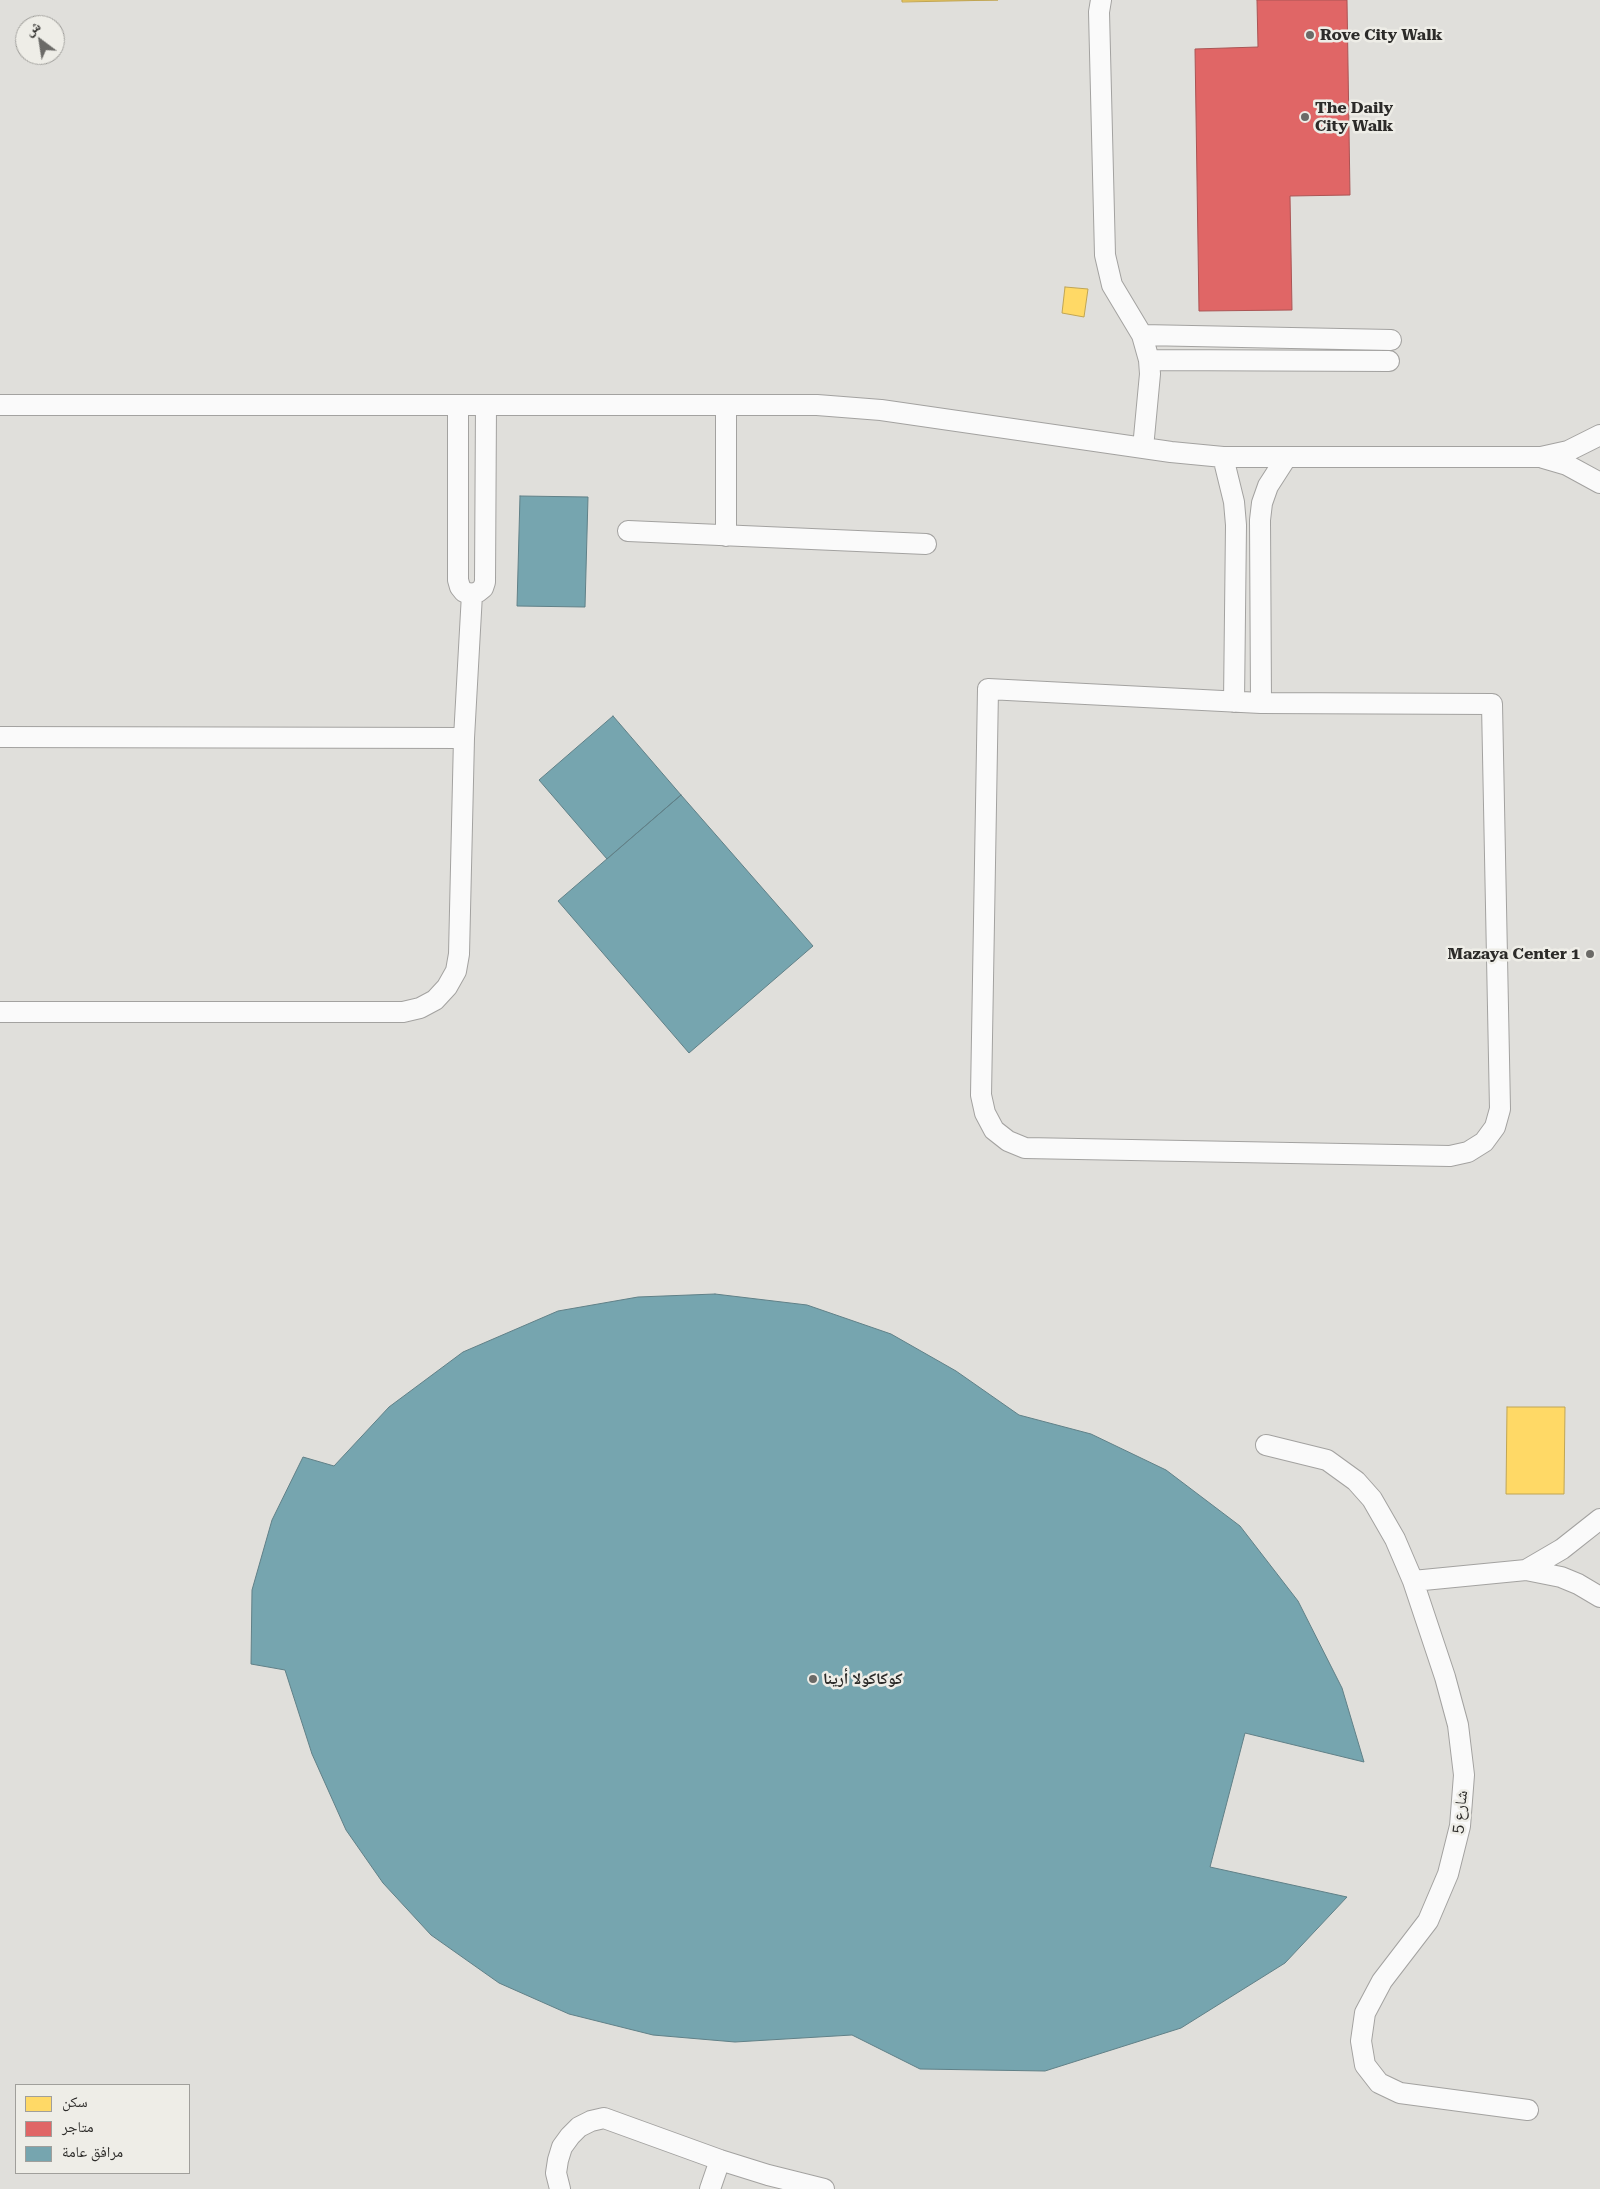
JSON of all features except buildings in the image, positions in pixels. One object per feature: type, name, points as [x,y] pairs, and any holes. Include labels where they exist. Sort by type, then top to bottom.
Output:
[{"type":"lane","points":[[1102,0],[1099,12],[1105,255],[1112,285],[1142,335],[1149,360],[1150,374],[1143,448]]},
{"type":"lane","points":[[1142,335],[1391,340]]},
{"type":"lane","points":[[1149,360],[1389,361]]},
{"type":"lane","points":[[0,405],[817,405],[881,410],[1143,448],[1223,457],[1541,457],[1568,451],[1600,434]]},
{"type":"lane","points":[[458,405],[458,580],[464,592],[472,594],[478,592],[485,582],[486,405]]},
{"type":"lane","points":[[726,406],[726,536]]},
{"type":"lane","points":[[1223,457],[1234,502],[1236,525],[1234,702]]},
{"type":"lane","points":[[1541,457],[1567,465],[1600,483]]},
{"type":"lane","points":[[1261,703],[1260,520],[1262,503],[1268,486],[1286,458]]},
{"type":"lane","points":[[628,531],[926,544]]},
{"type":"lane","points":[[0,1012],[403,1012],[420,1008],[435,1000],[447,987],[456,971],[459,954],[464,738],[472,594]]},
{"type":"lane","points":[[988,689],[1261,703],[1492,704],[1500,1109],[1495,1127],[1484,1142],[1468,1152],[1450,1156],[1025,1148],[1008,1142],[994,1130],[984,1113],[980,1095],[988,689]]},
{"type":"lane","points":[[0,737],[464,738]]},
{"type":"lane","name":"شارع 5","points":[[1266,1444],[1327,1460],[1356,1481],[1385,1518],[1413,1581],[1445,1677],[1458,1725],[1464,1775],[1460,1826],[1448,1874],[1428,1921],[1382,1981],[1365,2013],[1360,2042],[1365,2065],[1379,2083],[1400,2093],[1528,2110]]},
{"type":"lane","points":[[1526,1570],[1562,1549],[1600,1519]]},
{"type":"lane","points":[[1413,1581],[1526,1570],[1561,1576],[1600,1597]]},
{"type":"lane","points":[[560,2189],[556,2174],[562,2147],[579,2127],[591,2121],[604,2118],[720,2160],[768,2175],[824,2189]]},
{"type":"lane","points":[[710,2189],[720,2160]]},
{"type":"place","name":"Rove City Walk","points":[[1310,35]]},
{"type":"place","name":"The Daily City Walk","points":[[1305,117]]},
{"type":"place","name":"Mazaya Center 1","points":[[1590,954]]},
{"type":"place","name":"كوكاكولا أرينا","points":[[813,1679]]}]
